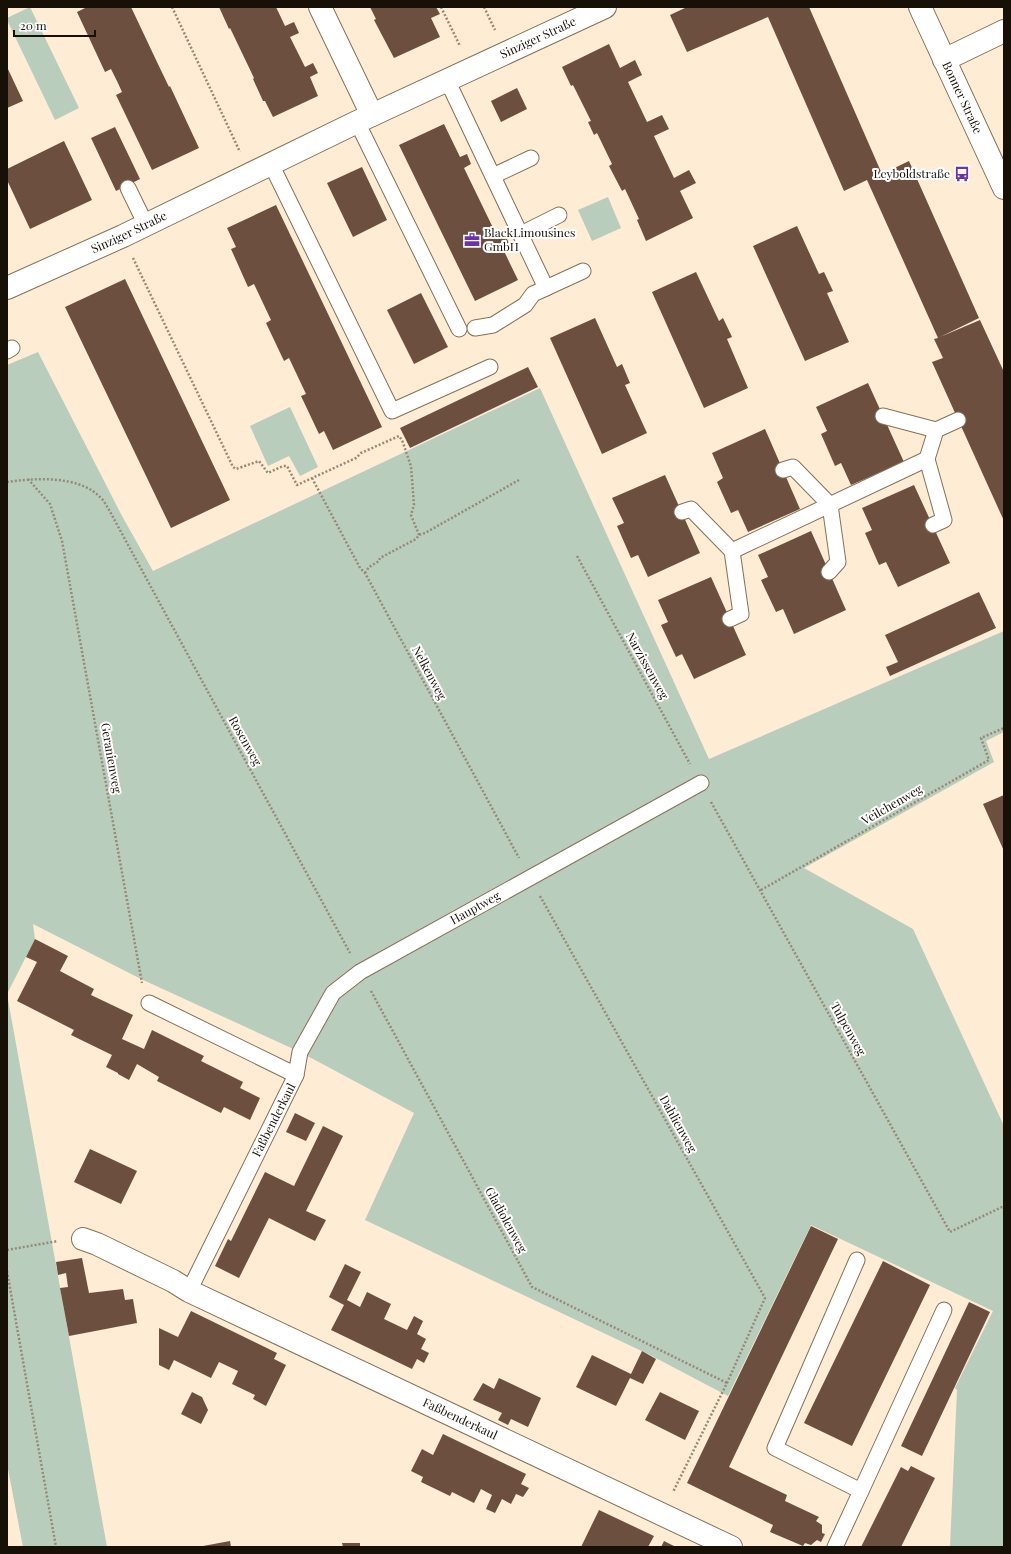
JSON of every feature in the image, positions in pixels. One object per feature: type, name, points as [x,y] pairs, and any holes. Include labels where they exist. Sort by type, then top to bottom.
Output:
[{"type":"street","points":[[320,7],[364,118]]},
{"type":"street","name":"Sinziger Straße","points":[[7,288],[123,236],[364,118],[605,7]]},
{"type":"street","name":"Bonner Straße","points":[[920,7],[1004,188]]},
{"type":"street","points":[[944,60],[1004,31]]},
{"type":"street","name":"Faßbenderkaul","points":[[83,1240],[97,1244],[173,1281],[189,1291],[731,1547]]},
{"type":"lane","points":[[447,80],[546,288]]},
{"type":"lane","points":[[364,118],[459,329]]},
{"type":"lane","points":[[493,176],[531,158]]},
{"type":"lane","points":[[272,164],[392,411],[490,367]]},
{"type":"lane","points":[[128,188],[146,224]]},
{"type":"lane","points":[[521,234],[559,215]]},
{"type":"lane","points":[[475,328],[493,324],[525,305],[533,294],[584,271]]},
{"type":"lane","points":[[883,416],[936,430],[958,420]]},
{"type":"lane","points":[[933,525],[944,520],[927,459],[936,430]]},
{"type":"lane","points":[[732,551],[927,459]]},
{"type":"lane","points":[[783,470],[793,467],[830,505],[838,562],[829,572]]},
{"type":"lane","points":[[682,512],[691,509],[732,551],[741,614],[730,619]]},
{"type":"lane","name":"Hauptweg","points":[[296,1075],[300,1052],[334,993],[360,972],[529,877],[701,784]]},
{"type":"lane","name":"Faßbenderkaul","points":[[149,1003],[296,1075],[189,1291]]},
{"type":"lane","points":[[857,1260],[775,1448],[861,1491]]},
{"type":"lane","points":[[835,1547],[944,1310]]},
{"type":"path","points":[[172,7],[250,174]]},
{"type":"path","points":[[441,7],[471,69]]},
{"type":"path","points":[[123,236],[233,467],[236,469],[259,461],[268,473],[283,466],[287,466],[297,485],[356,458],[362,453],[399,436],[402,440],[411,466],[414,505],[411,515],[419,535]]},
{"type":"path","name":"Nelkenweg","points":[[312,478],[356,562],[364,573],[529,877]]},
{"type":"path","name":"Rosenweg","points":[[7,482],[28,479],[61,480],[90,489],[101,498],[108,508],[113,520],[360,972]]},
{"type":"path","name":"Geranienweg","points":[[28,479],[50,504],[62,541],[141,979]]},
{"type":"path","points":[[364,573],[369,567],[379,561],[380,558],[416,540],[419,535],[520,480]]},
{"type":"path","name":"Narzissenweg","points":[[577,556],[701,784]]},
{"type":"path","name":"Veilchenweg","points":[[761,890],[989,760],[981,738],[1004,728]]},
{"type":"path","name":"Tulpenweg","points":[[701,784],[950,1232],[1004,1206]]},
{"type":"path","name":"Dahlienweg","points":[[529,877],[765,1298],[727,1383]]},
{"type":"path","name":"Gladiolenweg","points":[[360,972],[532,1287],[727,1383]]},
{"type":"path","points":[[7,1250],[66,1240],[83,1240]]},
{"type":"path","points":[[7,1271],[56,1547]]},
{"type":"path","points":[[663,1514],[727,1383]]},
{"type":"green space","points":[[30,7],[79,108],[55,120],[7,20],[7,18]]},
{"type":"green space","points":[[608,197],[621,228],[592,241],[578,210]]},
{"type":"green space","points":[[38,352],[122,516],[153,571],[540,388],[709,759],[1004,631],[1004,732],[986,741],[994,762],[804,868],[913,929],[1004,1126],[1004,1547],[950,1547],[957,1390],[955,1388],[993,1311],[811,1225],[728,1396],[650,1355],[365,1220],[414,1113],[300,1052],[141,979],[33,924],[35,939],[7,994],[7,365]]},
{"type":"green space","points":[[290,407],[318,467],[300,476],[289,456],[268,466],[250,426]]},
{"type":"green space","points":[[7,994],[107,1547],[23,1547],[7,1464]]},
{"type":"building","points":[[87,7],[131,7],[199,148],[152,170],[116,95],[122,92],[117,81],[111,69],[105,72],[77,12]]},
{"type":"building","points":[[219,7],[276,7],[285,26],[294,22],[299,33],[290,37],[305,67],[313,63],[318,73],[310,77],[318,96],[273,117],[265,101],[263,101],[253,79],[254,78]]},
{"type":"building","points":[[370,7],[436,7],[440,14],[431,18],[440,37],[394,58],[374,20],[376,19]]},
{"type":"building","points":[[687,7],[809,7],[882,174],[909,161],[979,318],[940,337],[980,320],[1004,372],[1004,521],[932,362],[943,358],[934,339],[938,338],[867,180],[844,191],[768,17],[687,52],[670,15]]},
{"type":"building","points":[[609,44],[620,68],[635,60],[642,75],[628,82],[647,122],[662,115],[669,129],[654,136],[674,178],[689,170],[696,183],[680,191],[693,218],[646,241],[637,220],[639,219],[625,189],[622,191],[609,166],[612,164],[597,133],[594,135],[588,122],[591,121],[562,67]]},
{"type":"building","points":[[7,67],[23,101],[7,108]]},
{"type":"building","points":[[517,88],[527,109],[501,122],[491,101]]},
{"type":"building","points":[[444,124],[460,157],[467,154],[471,164],[464,168],[497,236],[504,233],[509,243],[502,247],[518,280],[475,301],[399,145]]},
{"type":"building","points":[[115,127],[140,179],[116,191],[91,138]]},
{"type":"building","points":[[64,141],[92,200],[30,229],[7,180],[7,169]]},
{"type":"building","points":[[362,167],[387,220],[353,237],[327,183]]},
{"type":"building","points":[[276,205],[382,427],[333,450],[324,431],[319,434],[301,396],[306,394],[289,358],[284,361],[266,323],[271,320],[254,284],[248,287],[231,249],[236,247],[227,228]]},
{"type":"building","points":[[797,226],[819,274],[824,272],[833,291],[827,293],[849,342],[805,361],[753,246]]},
{"type":"building","points":[[696,272],[719,321],[723,318],[732,337],[727,339],[748,388],[704,408],[652,292]]},
{"type":"building","points":[[125,279],[230,500],[171,528],[65,307]]},
{"type":"building","points":[[421,293],[448,347],[414,364],[387,310]]},
{"type":"building","points":[[595,318],[617,367],[622,364],[630,383],[625,385],[647,433],[602,454],[550,338]]},
{"type":"building","points":[[528,367],[538,387],[410,448],[400,428]]},
{"type":"building","points":[[868,383],[904,462],[851,485],[841,463],[835,466],[821,434],[827,431],[816,407]]},
{"type":"building","points":[[765,429],[800,509],[748,532],[738,510],[731,513],[717,482],[723,478],[712,453]]},
{"type":"building","points":[[665,475],[700,553],[648,577],[638,555],[631,558],[617,526],[624,523],[612,498]]},
{"type":"building","points":[[914,485],[950,563],[898,587],[886,562],[879,565],[865,533],[872,530],[862,508]]},
{"type":"building","points":[[811,531],[846,610],[794,634],[783,609],[776,612],[761,580],[768,577],[758,555]]},
{"type":"building","points":[[711,577],[746,655],[694,679],[682,654],[676,657],[661,625],[668,622],[658,600]]},
{"type":"building","points":[[979,592],[996,628],[890,676],[886,667],[898,662],[885,635]]},
{"type":"building","points":[[1004,795],[1004,851],[983,804]]},
{"type":"building","points":[[35,939],[68,956],[60,971],[94,989],[91,995],[133,1015],[122,1039],[144,1049],[152,1030],[204,1056],[201,1061],[243,1082],[240,1088],[260,1098],[250,1120],[224,1107],[221,1113],[157,1081],[159,1077],[137,1064],[129,1080],[106,1067],[112,1055],[71,1035],[74,1030],[17,1001],[37,962],[26,957]]},
{"type":"building","points":[[295,1113],[315,1123],[306,1141],[286,1132]]},
{"type":"building","points":[[323,1126],[343,1136],[306,1211],[326,1220],[315,1241],[269,1218],[239,1278],[215,1266],[228,1239],[231,1241],[265,1172],[294,1186]]},
{"type":"building","points":[[90,1149],[137,1171],[121,1204],[74,1182]]},
{"type":"building","points":[[811,1226],[838,1239],[729,1467],[787,1495],[785,1501],[819,1517],[816,1521],[822,1525],[822,1533],[825,1534],[821,1542],[817,1540],[811,1545],[805,1543],[803,1546],[770,1532],[773,1525],[687,1483]]},
{"type":"building","points":[[82,1258],[89,1293],[123,1289],[125,1300],[133,1299],[137,1323],[69,1336],[60,1288],[68,1287],[66,1273],[58,1275],[56,1262]]},
{"type":"building","points":[[883,1261],[930,1285],[852,1446],[804,1423]]},
{"type":"building","points":[[345,1264],[361,1272],[347,1300],[360,1307],[367,1292],[391,1304],[384,1319],[407,1330],[414,1316],[423,1321],[417,1334],[426,1339],[421,1349],[429,1353],[424,1363],[417,1359],[412,1369],[331,1330],[344,1305],[329,1297]]},
{"type":"building","points":[[969,1302],[990,1312],[922,1456],[901,1446]]},
{"type":"building","points":[[191,1311],[277,1353],[274,1359],[286,1365],[266,1406],[253,1399],[255,1395],[232,1384],[238,1371],[219,1362],[211,1378],[174,1360],[169,1370],[159,1365],[159,1328],[178,1337]]},
{"type":"building","points":[[642,1351],[656,1359],[643,1384],[630,1378],[616,1406],[576,1387],[592,1355],[631,1374]]},
{"type":"building","points":[[499,1378],[541,1398],[528,1427],[511,1419],[508,1425],[498,1420],[502,1413],[473,1400],[483,1383],[494,1389]]},
{"type":"building","points":[[192,1392],[202,1397],[208,1410],[201,1424],[181,1414]]},
{"type":"building","points":[[660,1392],[699,1411],[685,1440],[645,1420]]},
{"type":"building","points":[[443,1434],[526,1474],[521,1484],[529,1488],[523,1497],[516,1494],[511,1504],[502,1499],[495,1513],[486,1509],[492,1495],[481,1489],[474,1503],[452,1492],[450,1496],[421,1482],[423,1477],[411,1471],[422,1449],[433,1455]]},
{"type":"building","points":[[911,1466],[935,1478],[901,1547],[861,1547],[901,1467],[908,1471]]},
{"type":"building","points":[[599,1510],[654,1536],[648,1547],[581,1547]]},
{"type":"building","points":[[230,1541],[231,1547],[203,1547],[203,1546]]},
{"type":"building","points":[[664,1541],[676,1547],[661,1547]]},
{"type":"building","points":[[342,1543],[360,1543],[360,1547],[343,1547]]},
{"type":"place","name":"Leyboldstraße","points":[[962,174]]},
{"type":"place","name":"BlackLimousines GmbH","points":[[472,240]]}]
